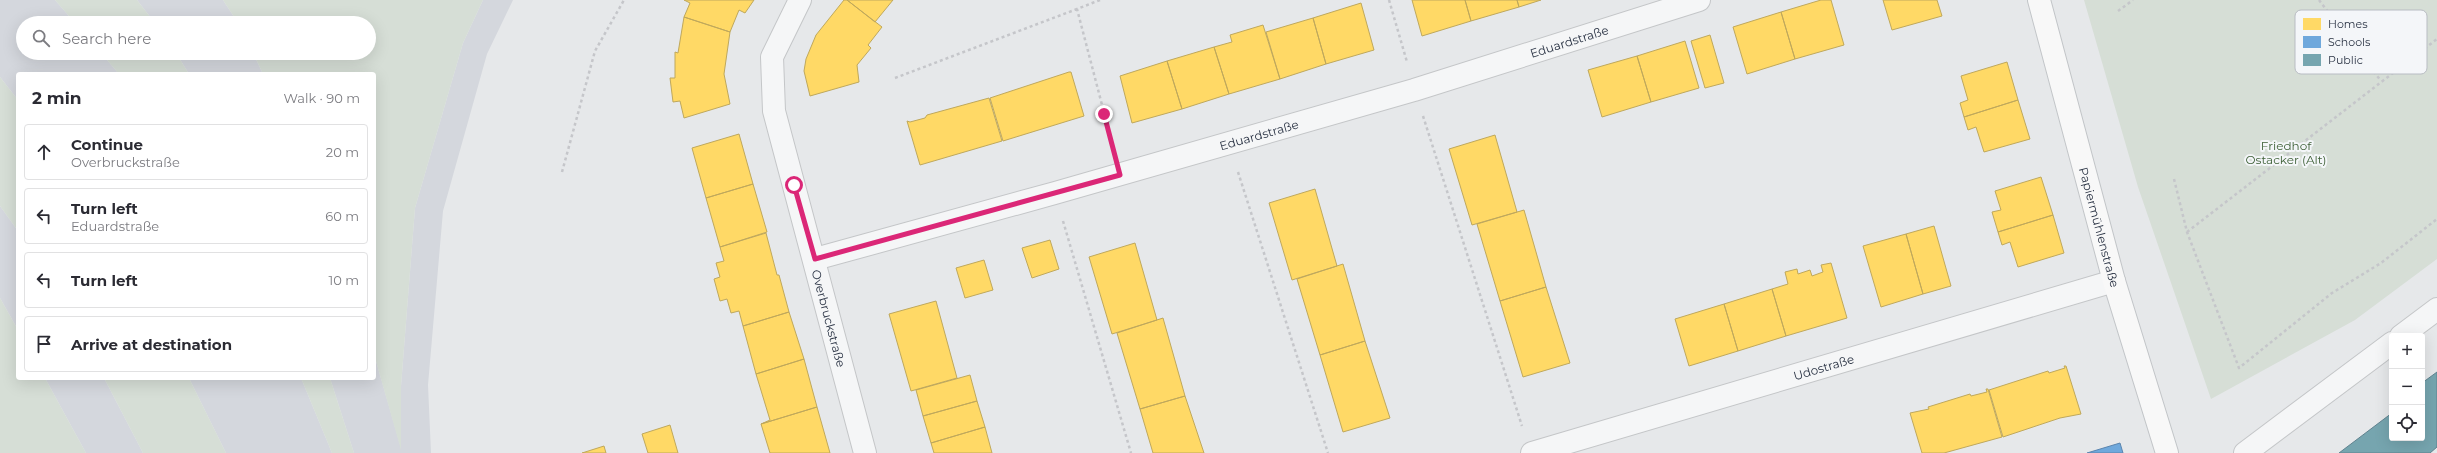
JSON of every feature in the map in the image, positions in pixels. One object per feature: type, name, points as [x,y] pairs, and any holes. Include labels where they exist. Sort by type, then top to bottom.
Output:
[{"type":"main road","name":"Papiermühlenstraße","points":[[2039,0],[2114,280],[2167,453]]},
{"type":"street","name":"Overbruckstraße","points":[[800,0],[772,57],[774,111],[866,453]]},
{"type":"street","name":"Eduardstraße","points":[[815,259],[1120,175],[1414,90],[1699,0]]},
{"type":"street","name":"Udostraße","points":[[1532,453],[2114,280]]},
{"type":"street","points":[[2405,333],[2437,309]]},
{"type":"street","points":[[2245,453],[2389,345]]},
{"type":"path","points":[[562,172],[595,51],[624,0]]},
{"type":"path","points":[[895,78],[1100,0]]},
{"type":"path","points":[[1389,0],[1414,90],[1524,430]]},
{"type":"path","points":[[2118,11],[2133,0]]},
{"type":"path","points":[[2319,0],[2327,10]]},
{"type":"path","points":[[1077,8],[1120,175]]},
{"type":"path","points":[[2427,47],[2437,39]]},
{"type":"path","points":[[2377,74],[2382,81]]},
{"type":"path","points":[[2187,232],[2391,74]]},
{"type":"path","points":[[1228,143],[1328,453]]},
{"type":"path","points":[[2174,179],[2187,232],[2239,368],[2332,294],[2381,263],[2437,219]]},
{"type":"path","points":[[1055,193],[1131,453]]},
{"type":"shaded area","points":[[0,0],[55,0],[69,16],[16,16],[16,60],[107,60],[117,72],[16,72],[16,97],[0,77]]},
{"type":"shaded area","points":[[137,0],[223,0],[233,16],[150,16]]},
{"type":"shaded area","points":[[483,0],[513,0],[487,54],[443,211],[428,385],[431,453],[354,453],[331,380],[376,380],[376,361],[401,448],[401,386],[415,208],[463,43]]},
{"type":"shaded area","points":[[180,60],[256,60],[262,72],[188,72]]},
{"type":"shaded area","points":[[0,206],[16,228],[16,326],[0,298]]},
{"type":"shaded area","points":[[46,380],[105,380],[143,453],[86,453]]},
{"type":"shaded area","points":[[190,380],[302,380],[332,453],[226,453]]},
{"type":"green space","points":[[55,0],[137,0],[150,16],[69,16]]},
{"type":"green space","points":[[223,0],[483,0],[463,43],[415,208],[401,386],[401,450],[376,361],[376,72],[262,72],[256,60],[376,60],[376,16],[233,16]]},
{"type":"green space","name":"Friedhof Ostacker (Alt)","points":[[2084,0],[2437,0],[2437,259],[2355,320],[2211,399],[2138,187]]},
{"type":"green space","points":[[107,60],[180,60],[188,72],[117,72]]},
{"type":"green space","points":[[0,77],[16,97],[16,228],[0,206]]},
{"type":"green space","points":[[0,298],[16,326],[16,380],[46,380],[86,453],[0,453]]},
{"type":"green space","points":[[105,380],[190,380],[226,453],[143,453]]},
{"type":"green space","points":[[302,380],[331,380],[354,453],[332,453]]},
{"type":"building: Homes","points":[[684,0],[754,0],[745,13],[739,10],[730,32],[684,17],[690,3]]},
{"type":"building: Homes","points":[[844,0],[847,0],[882,27],[868,45],[871,48],[857,65],[859,82],[810,96],[804,71],[806,59],[816,35]]},
{"type":"building: Homes","points":[[847,0],[893,0],[875,22]]},
{"type":"building: Homes","points":[[1412,0],[1465,0],[1471,21],[1422,36]]},
{"type":"building: Homes","points":[[1465,0],[1517,0],[1519,7],[1471,21]]},
{"type":"building: Homes","points":[[1517,0],[1541,0],[1519,7]]},
{"type":"building: Homes","points":[[1821,0],[1831,0],[1844,45],[1795,59],[1781,12]]},
{"type":"building: Homes","points":[[1883,0],[1937,0],[1942,16],[1892,30]]},
{"type":"building: Homes","points":[[1361,3],[1374,50],[1326,64],[1313,18]]},
{"type":"building: Homes","points":[[1781,12],[1795,59],[1747,74],[1733,27]]},
{"type":"building: Homes","points":[[684,17],[730,32],[724,74],[730,104],[684,118],[680,101],[673,102],[670,78],[675,78],[675,52],[678,53]]},
{"type":"building: Homes","points":[[1313,18],[1326,64],[1280,79],[1266,32]]},
{"type":"building: Homes","points":[[1263,25],[1280,79],[1229,94],[1214,47],[1232,42],[1230,35]]},
{"type":"building: Homes","points":[[1710,35],[1724,83],[1705,88],[1691,41]]},
{"type":"building: Homes","points":[[1685,41],[1699,88],[1651,102],[1637,56]]},
{"type":"building: Homes","points":[[1214,47],[1229,94],[1182,109],[1167,61]]},
{"type":"building: Homes","points":[[1637,56],[1651,102],[1602,117],[1588,70]]},
{"type":"building: Homes","points":[[1167,61],[1182,109],[1132,123],[1120,76]]},
{"type":"building: Homes","points":[[2007,62],[2018,100],[1964,117],[1960,103],[1968,100],[1961,76]]},
{"type":"building: Homes","points":[[1071,72],[1084,116],[1003,141],[990,98]]},
{"type":"building: Homes","points":[[989,98],[1002,141],[920,165],[907,121],[910,122],[925,118],[927,115]]},
{"type":"building: Homes","points":[[2018,100],[2030,139],[1984,152],[1976,127],[1968,130],[1964,117]]},
{"type":"building: Homes","points":[[739,134],[753,184],[706,198],[692,148]]},
{"type":"building: Homes","points":[[1495,135],[1517,212],[1472,225],[1449,149]]},
{"type":"building: Homes","points":[[2041,177],[2053,215],[1998,232],[1992,212],[2001,210],[1995,191]]},
{"type":"building: Homes","points":[[753,184],[767,232],[720,247],[706,198]]},
{"type":"building: Homes","points":[[1315,189],[1337,266],[1292,280],[1269,203]]},
{"type":"building: Homes","points":[[1524,210],[1546,287],[1500,301],[1477,224]]},
{"type":"building: Homes","points":[[2053,215],[2064,253],[2018,267],[2010,242],[2002,245],[1998,232]]},
{"type":"building: Homes","points":[[1934,226],[1951,286],[1923,294],[1906,234]]},
{"type":"building: Homes","points":[[766,233],[789,312],[743,326],[739,311],[731,313],[727,299],[720,301],[714,279],[720,277],[716,263],[724,261],[720,247]]},
{"type":"building: Homes","points":[[1906,234],[1923,294],[1881,307],[1863,246]]},
{"type":"building: Homes","points":[[1050,240],[1059,269],[1032,278],[1022,248]]},
{"type":"building: Homes","points":[[1135,243],[1157,320],[1112,334],[1089,257]]},
{"type":"building: Homes","points":[[984,260],[993,290],[965,298],[956,268]]},
{"type":"building: Homes","points":[[1831,263],[1847,318],[1786,336],[1772,289],[1788,284],[1785,272],[1797,269],[1798,274],[1810,270],[1812,276],[1823,272],[1821,265]]},
{"type":"building: Homes","points":[[1343,264],[1365,341],[1320,355],[1297,279]]},
{"type":"building: Homes","points":[[1546,287],[1570,363],[1523,377],[1500,301]]},
{"type":"building: Homes","points":[[1772,289],[1786,336],[1738,351],[1724,304]]},
{"type":"building: Homes","points":[[936,301],[957,378],[911,391],[889,314]]},
{"type":"building: Homes","points":[[1724,304],[1738,351],[1689,366],[1675,319]]},
{"type":"building: Homes","points":[[789,312],[804,359],[756,374],[743,326]]},
{"type":"building: Homes","points":[[1163,318],[1185,396],[1140,409],[1117,333]]},
{"type":"building: Homes","points":[[1365,341],[1390,418],[1343,432],[1320,355]]},
{"type":"building: Homes","points":[[804,359],[817,407],[761,424],[770,420],[756,374]]},
{"type":"building: Homes","points":[[2064,366],[2066,366],[2081,414],[2060,418],[2003,437],[1989,390],[2048,371],[2049,373],[2065,368]]},
{"type":"building: Homes","points":[[970,375],[977,401],[923,416],[916,390]]},
{"type":"building: Homes","points":[[1986,389],[1988,389],[2002,437],[1944,453],[1922,453],[1910,413],[1929,409],[1928,407],[1970,394],[1971,396],[1987,392]]},
{"type":"building: Homes","points":[[1185,396],[1204,453],[1153,453],[1140,409]]},
{"type":"building: Homes","points":[[977,401],[985,427],[931,443],[923,416]]},
{"type":"building: Homes","points":[[817,407],[830,453],[770,453],[761,424]]},
{"type":"building: Homes","points":[[670,425],[678,453],[648,453],[642,434]]},
{"type":"building: Homes","points":[[985,427],[992,453],[934,453],[931,443]]},
{"type":"building: Homes","points":[[604,446],[606,453],[582,453]]},
{"type":"building: Schools","points":[[2120,443],[2123,453],[2087,453]]},
{"type":"building: Public","points":[[2437,372],[2437,447],[2430,453],[2339,453],[2389,415],[2389,441],[2425,441],[2425,381]]},
{"type":"route","points":[[794,185],[815,259],[1120,175],[1104,114]]}]
